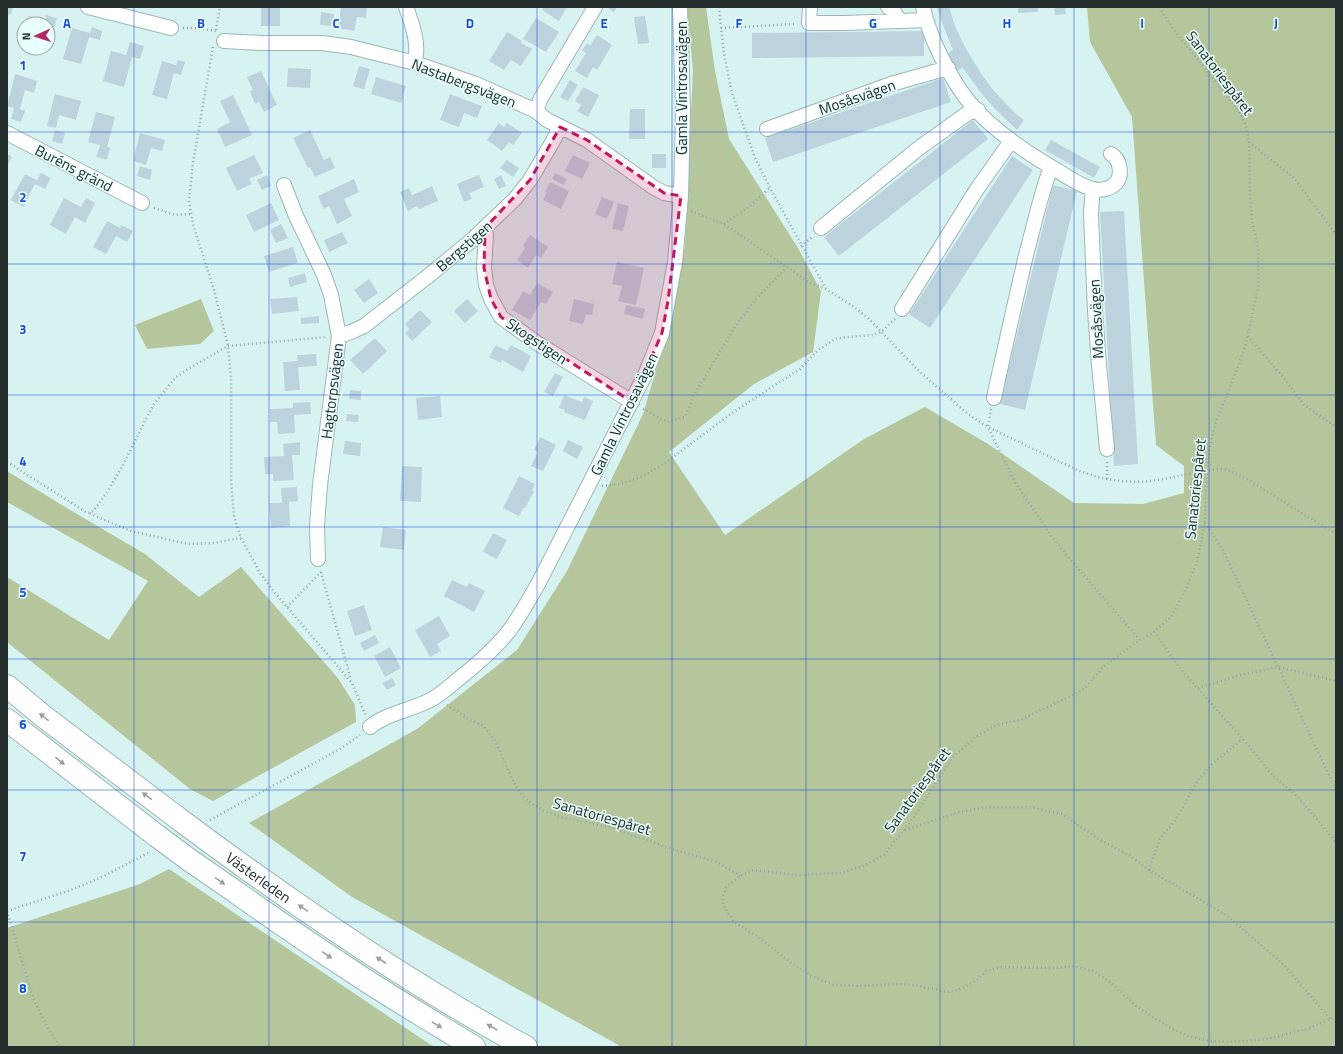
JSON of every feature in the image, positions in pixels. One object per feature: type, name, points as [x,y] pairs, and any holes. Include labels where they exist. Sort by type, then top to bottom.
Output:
[{"type":"highway","name":"Västerleden","points":[[7,686],[43,716],[179,819],[278,891],[420,986],[526,1047]]},
{"type":"highway","name":"Västerleden","points":[[7,720],[157,836],[267,915],[338,962],[474,1047]]},
{"type":"street","points":[[88,7],[171,28]]},
{"type":"street","points":[[406,7],[416,39],[417,53],[415,63]]},
{"type":"street","points":[[536,111],[541,98],[595,7]]},
{"type":"street","name":"Gamla Vintrosavägen","points":[[370,727],[378,720],[415,708],[434,698],[467,672],[490,651],[508,631],[538,584],[645,376],[662,333],[674,262],[681,196],[683,110],[680,7]]},
{"type":"street","points":[[810,7],[809,24],[900,21],[925,13],[928,29],[953,78],[970,102],[1011,141],[1072,180],[1094,190],[1100,190],[1113,186],[1118,181],[1120,171],[1118,162],[1111,154]]},
{"type":"street","points":[[888,7],[892,8],[900,21]]},
{"type":"street","name":"Nastabergsvägen","points":[[217,39],[262,43],[314,43],[336,45],[371,51],[415,63],[476,84],[536,111],[547,120],[587,140],[658,190],[664,193],[681,196]]},
{"type":"street","name":"Mosåsvägen","points":[[766,129],[891,84],[948,68]]},
{"type":"street","points":[[821,228],[919,148],[968,113],[978,110]]},
{"type":"street","name":"Bergstigen","points":[[339,336],[364,326],[427,277],[485,228],[515,199],[530,180],[560,127]]},
{"type":"street","name":"Buréns gränd","points":[[7,133],[142,203]]},
{"type":"street","points":[[902,309],[977,189],[1011,141]]},
{"type":"street","points":[[994,398],[1034,225],[1051,167]]},
{"type":"street","name":"Hagtorpsvägen","points":[[284,185],[296,216],[326,281],[331,295],[339,336],[320,485],[317,526],[320,565]]},
{"type":"street","name":"Mosåsvägen","points":[[1094,190],[1091,214],[1095,311],[1098,365],[1107,449]]},
{"type":"street","name":"Skogstigen","points":[[485,228],[484,268],[486,285],[491,300],[501,317],[537,343],[632,402]]},
{"type":"path","points":[[220,7],[217,39],[193,163],[190,214],[214,290],[228,346],[231,378],[231,480],[234,517],[241,538],[260,573],[352,683]]},
{"type":"path","points":[[719,7],[728,75],[732,93],[755,158],[826,289]]},
{"type":"path","name":"Sanatoriespåret","points":[[1160,7],[1174,30],[1239,111],[1246,126],[1250,142],[1252,221],[1258,248],[1258,287],[1248,335],[1230,388],[1214,428],[1206,470],[1205,523],[1197,562],[1184,593],[1170,618],[1154,632],[1140,640],[1102,668],[1086,687],[1077,693],[1022,719],[995,726],[977,736],[952,758],[905,830],[884,855],[863,866],[841,873],[798,875],[753,870],[740,876],[726,888],[723,896],[723,905],[734,922],[757,936],[790,962],[811,976],[834,984],[861,986],[894,984],[914,985],[947,992],[958,990],[977,980],[986,972],[1001,967],[1046,968],[1072,966],[1093,971],[1110,982],[1136,1006],[1167,1026],[1188,1036],[1209,1041],[1248,1041],[1271,1038],[1307,1028],[1336,1017]]},
{"type":"path","points":[[721,28],[809,24]]},
{"type":"path","points":[[171,28],[195,28],[217,39]]},
{"type":"path","points":[[1250,142],[1294,178],[1336,234]]},
{"type":"path","points":[[724,224],[750,206],[770,188]]},
{"type":"path","points":[[142,203],[175,215],[190,214]]},
{"type":"path","points":[[632,402],[667,422],[685,417],[694,395],[736,325],[755,300],[787,267]]},
{"type":"path","points":[[588,488],[620,484],[641,477],[665,463],[732,413],[800,369],[818,350],[837,338],[873,335],[881,332],[895,319],[902,309]]},
{"type":"path","points":[[1248,335],[1304,405],[1336,427]]},
{"type":"path","points":[[90,513],[108,491],[124,464],[146,419],[166,388],[176,377],[228,346],[339,336]]},
{"type":"path","points":[[994,398],[988,427],[1015,482],[1052,537],[1140,640]]},
{"type":"path","points":[[1107,449],[1107,479]]},
{"type":"path","points":[[7,462],[86,512],[131,531],[188,544],[213,543],[241,538]]},
{"type":"path","points":[[1205,523],[1222,548],[1336,790]]},
{"type":"path","points":[[287,607],[320,565]]},
{"type":"path","points":[[320,565],[352,683],[370,727]]},
{"type":"path","points":[[1154,632],[1179,667],[1243,739],[1273,776],[1297,796],[1336,842]]},
{"type":"path","points":[[1198,688],[1278,666],[1336,681]]},
{"type":"path","name":"Sanatoriespåret","points":[[434,698],[467,718],[484,726],[495,741],[517,789],[528,801],[544,811],[564,818],[609,827],[679,851],[717,862],[740,876]]},
{"type":"path","points":[[1150,870],[1160,838],[1175,821],[1198,780],[1213,763],[1243,739]]},
{"type":"path","points":[[905,830],[959,812],[989,807],[1030,807],[1062,814],[1097,838],[1130,856],[1150,870],[1226,915],[1284,965],[1330,1019]]},
{"type":"path","points":[[7,911],[33,998],[46,1025],[60,1047]]},
{"type":"highlighted area","points":[[560,127],[587,140],[664,193],[681,196],[668,301],[662,333],[632,402],[501,317],[491,299],[484,268],[485,228],[530,180]]},
{"type":"green space","points":[[687,7],[706,7],[715,71],[729,139],[798,248],[821,291],[813,352],[754,384],[669,452],[725,535],[864,439],[925,407],[988,444],[1074,503],[1143,504],[1184,493],[1184,466],[1156,445],[1132,117],[1090,42],[1087,7],[1336,7],[1336,1047],[622,1047],[352,897],[249,823],[417,729],[517,650],[567,571],[643,414],[669,326],[685,247],[693,70]]},
{"type":"green space","points":[[201,299],[214,331],[200,344],[147,349],[135,325]]},
{"type":"green space","points":[[7,471],[145,554],[199,597],[241,567],[337,677],[355,705],[356,722],[213,801],[190,789],[7,642],[7,577],[109,640],[148,581],[7,502]]},
{"type":"green space","points":[[169,869],[435,1047],[7,1047],[7,928],[140,884]]},
{"type":"building","points":[[7,7],[13,7],[11,15],[7,14]]},
{"type":"building","points":[[261,7],[280,7],[280,26],[261,26]]},
{"type":"building","points":[[341,7],[367,7],[366,18],[357,17],[354,31],[338,28]]},
{"type":"building","points":[[544,7],[567,7],[559,21],[542,10]]},
{"type":"building","points":[[610,7],[617,7],[614,12],[609,9]]},
{"type":"building","points":[[937,7],[949,7],[955,26],[965,47],[982,75],[994,91],[1024,120],[1017,130],[981,93],[963,68],[955,72],[946,54],[953,50]]},
{"type":"building","points":[[1018,7],[1038,7],[1038,12],[1018,13]]},
{"type":"building","points":[[1054,7],[1065,7],[1066,14],[1055,15]]},
{"type":"building","points":[[321,12],[334,14],[332,26],[320,25]]},
{"type":"building","points":[[645,16],[649,43],[638,44],[634,17]]},
{"type":"building","points":[[536,18],[559,32],[546,52],[523,39]]},
{"type":"building","points":[[92,27],[102,31],[100,40],[89,37],[81,64],[63,59],[72,28],[90,33]]},
{"type":"building","points":[[924,31],[924,56],[752,58],[752,33]]},
{"type":"building","points":[[507,32],[522,41],[521,43],[532,49],[521,66],[511,60],[504,70],[489,61]]},
{"type":"building","points":[[597,35],[612,45],[597,70],[593,67],[587,78],[575,71],[586,53],[582,50],[587,43],[590,46]]},
{"type":"building","points":[[130,42],[144,46],[140,59],[132,57],[124,87],[103,81],[111,51],[126,55]]},
{"type":"building","points":[[178,60],[185,62],[181,75],[174,73],[167,99],[152,95],[162,61],[176,65]]},
{"type":"building","points":[[359,66],[370,69],[364,89],[353,86]]},
{"type":"building","points":[[288,68],[311,69],[310,88],[287,87]]},
{"type":"building","points":[[261,71],[277,105],[264,112],[259,102],[255,104],[250,91],[253,90],[247,77]]},
{"type":"building","points":[[15,74],[37,81],[34,93],[25,90],[20,109],[25,111],[21,122],[11,119],[14,108],[7,106]]},
{"type":"building","points":[[376,77],[406,86],[401,103],[371,94]]},
{"type":"building","points":[[943,78],[951,102],[773,162],[765,138]]},
{"type":"building","points":[[570,80],[578,85],[568,101],[560,97]]},
{"type":"building","points":[[583,87],[599,95],[588,117],[577,111],[581,105],[575,101]]},
{"type":"building","points":[[55,94],[81,101],[76,120],[59,115],[56,128],[47,126]]},
{"type":"building","points":[[450,94],[482,106],[477,118],[464,113],[459,127],[440,120]]},
{"type":"building","points":[[233,95],[252,135],[225,147],[217,129],[230,122],[220,101]]},
{"type":"building","points":[[630,109],[645,109],[645,139],[629,139]]},
{"type":"building","points":[[96,112],[115,117],[107,147],[110,148],[107,160],[96,157],[100,145],[88,142]]},
{"type":"building","points":[[973,120],[988,139],[839,256],[824,237]]},
{"type":"building","points":[[499,123],[504,127],[507,123],[522,133],[513,145],[509,142],[502,151],[487,140]]},
{"type":"building","points":[[55,130],[65,133],[62,144],[52,141]]},
{"type":"building","points":[[310,130],[324,160],[330,157],[335,168],[315,177],[310,167],[308,168],[293,138]]},
{"type":"building","points":[[140,133],[165,140],[162,151],[151,148],[146,165],[133,161]]},
{"type":"building","points":[[1051,140],[1100,167],[1094,178],[1045,150]]},
{"type":"building","points":[[7,154],[12,157],[7,166]]},
{"type":"building","points":[[652,154],[666,154],[666,168],[652,168]]},
{"type":"building","points":[[254,155],[263,173],[249,179],[252,184],[237,191],[226,168]]},
{"type":"building","points":[[573,155],[590,163],[582,179],[565,171]]},
{"type":"building","points":[[1012,156],[1033,170],[930,328],[909,314]]},
{"type":"building","points":[[507,160],[519,168],[513,177],[500,168]]},
{"type":"building","points":[[140,166],[152,170],[150,180],[137,176]]},
{"type":"building","points":[[41,173],[51,178],[45,189],[35,184],[23,207],[11,200],[25,174],[37,180]]},
{"type":"building","points":[[555,173],[567,179],[564,185],[552,179]]},
{"type":"building","points":[[267,175],[271,186],[262,190],[257,180]]},
{"type":"building","points":[[479,175],[484,187],[469,193],[472,199],[464,202],[457,184]]},
{"type":"building","points":[[501,175],[506,186],[499,189],[494,179]]},
{"type":"building","points":[[354,179],[359,192],[344,199],[352,216],[337,224],[329,206],[324,209],[318,196]]},
{"type":"building","points":[[550,182],[569,191],[561,209],[543,200]]},
{"type":"building","points":[[1053,185],[1077,191],[1025,410],[1000,404]]},
{"type":"building","points":[[432,186],[438,201],[419,209],[417,206],[408,211],[400,192],[409,188],[412,195]]},
{"type":"building","points":[[602,197],[614,202],[607,219],[595,214]]},
{"type":"building","points":[[64,198],[81,207],[86,198],[95,203],[85,223],[75,217],[66,234],[50,225]]},
{"type":"building","points":[[271,203],[279,220],[254,232],[246,215]]},
{"type":"building","points":[[618,203],[629,206],[623,231],[612,229]]},
{"type":"building","points":[[1124,211],[1138,464],[1114,466],[1100,212]]},
{"type":"building","points":[[107,221],[120,228],[121,225],[133,231],[127,242],[116,236],[106,254],[93,247]]},
{"type":"building","points":[[281,224],[288,238],[276,243],[270,230]]},
{"type":"building","points":[[342,232],[348,243],[329,252],[324,240]]},
{"type":"building","points":[[530,235],[548,247],[541,258],[536,255],[528,268],[517,260],[525,248],[523,246]]},
{"type":"building","points":[[293,247],[298,263],[269,272],[264,256]]},
{"type":"building","points":[[617,262],[644,268],[636,305],[618,301],[622,286],[612,284]]},
{"type":"building","points":[[305,273],[307,282],[290,287],[288,278]]},
{"type":"building","points":[[369,279],[378,293],[364,303],[354,290]]},
{"type":"building","points":[[537,283],[553,292],[546,304],[541,302],[530,320],[512,310],[523,291],[530,295]]},
{"type":"building","points":[[297,297],[299,311],[272,314],[270,299]]},
{"type":"building","points":[[467,299],[478,311],[465,323],[454,311]]},
{"type":"building","points":[[574,299],[594,304],[592,315],[586,314],[583,324],[569,321]]},
{"type":"building","points":[[626,305],[645,309],[643,319],[624,314]]},
{"type":"building","points":[[420,310],[432,322],[412,341],[405,333],[409,329],[405,324]]},
{"type":"building","points":[[319,316],[319,323],[301,324],[301,318]]},
{"type":"building","points":[[375,338],[387,351],[363,374],[350,360]]},
{"type":"building","points":[[496,345],[507,351],[511,345],[531,356],[523,372],[502,360],[501,363],[489,357]]},
{"type":"building","points":[[316,354],[317,366],[298,367],[300,390],[285,391],[283,362],[298,361],[297,355]]},
{"type":"building","points":[[555,373],[563,377],[553,396],[544,392]]},
{"type":"building","points":[[350,390],[361,391],[361,400],[349,399]]},
{"type":"building","points":[[564,395],[582,402],[584,397],[593,401],[585,420],[564,412],[565,410],[559,408]]},
{"type":"building","points":[[440,396],[442,417],[418,420],[416,398]]},
{"type":"building","points":[[310,402],[311,414],[294,415],[295,433],[278,434],[277,422],[270,422],[270,409],[293,408],[293,403]]},
{"type":"building","points":[[347,414],[359,415],[358,422],[346,421]]},
{"type":"building","points":[[540,437],[556,445],[543,471],[531,466],[538,452],[534,450]]},
{"type":"building","points":[[568,440],[583,447],[577,459],[563,451]]},
{"type":"building","points":[[345,441],[361,443],[360,456],[343,454]]},
{"type":"building","points":[[300,442],[300,455],[292,455],[294,480],[273,481],[273,474],[265,474],[264,457],[284,456],[283,444]]},
{"type":"building","points":[[402,466],[422,467],[421,502],[400,501]]},
{"type":"building","points":[[519,476],[535,484],[532,491],[534,492],[519,516],[503,508]]},
{"type":"building","points":[[297,487],[298,501],[289,502],[290,526],[271,528],[269,503],[282,503],[281,488]]},
{"type":"building","points":[[383,527],[406,530],[404,550],[380,547]]},
{"type":"building","points":[[493,533],[507,540],[497,559],[483,552]]},
{"type":"building","points":[[452,580],[467,587],[469,583],[485,591],[474,612],[444,596]]},
{"type":"building","points":[[364,605],[372,630],[355,636],[347,611]]},
{"type":"building","points":[[439,616],[450,636],[437,644],[441,651],[430,657],[415,630]]},
{"type":"building","points":[[375,635],[379,643],[364,651],[360,643]]},
{"type":"building","points":[[390,647],[401,668],[385,677],[374,656]]},
{"type":"building","points":[[392,678],[396,685],[387,690],[382,683]]}]
